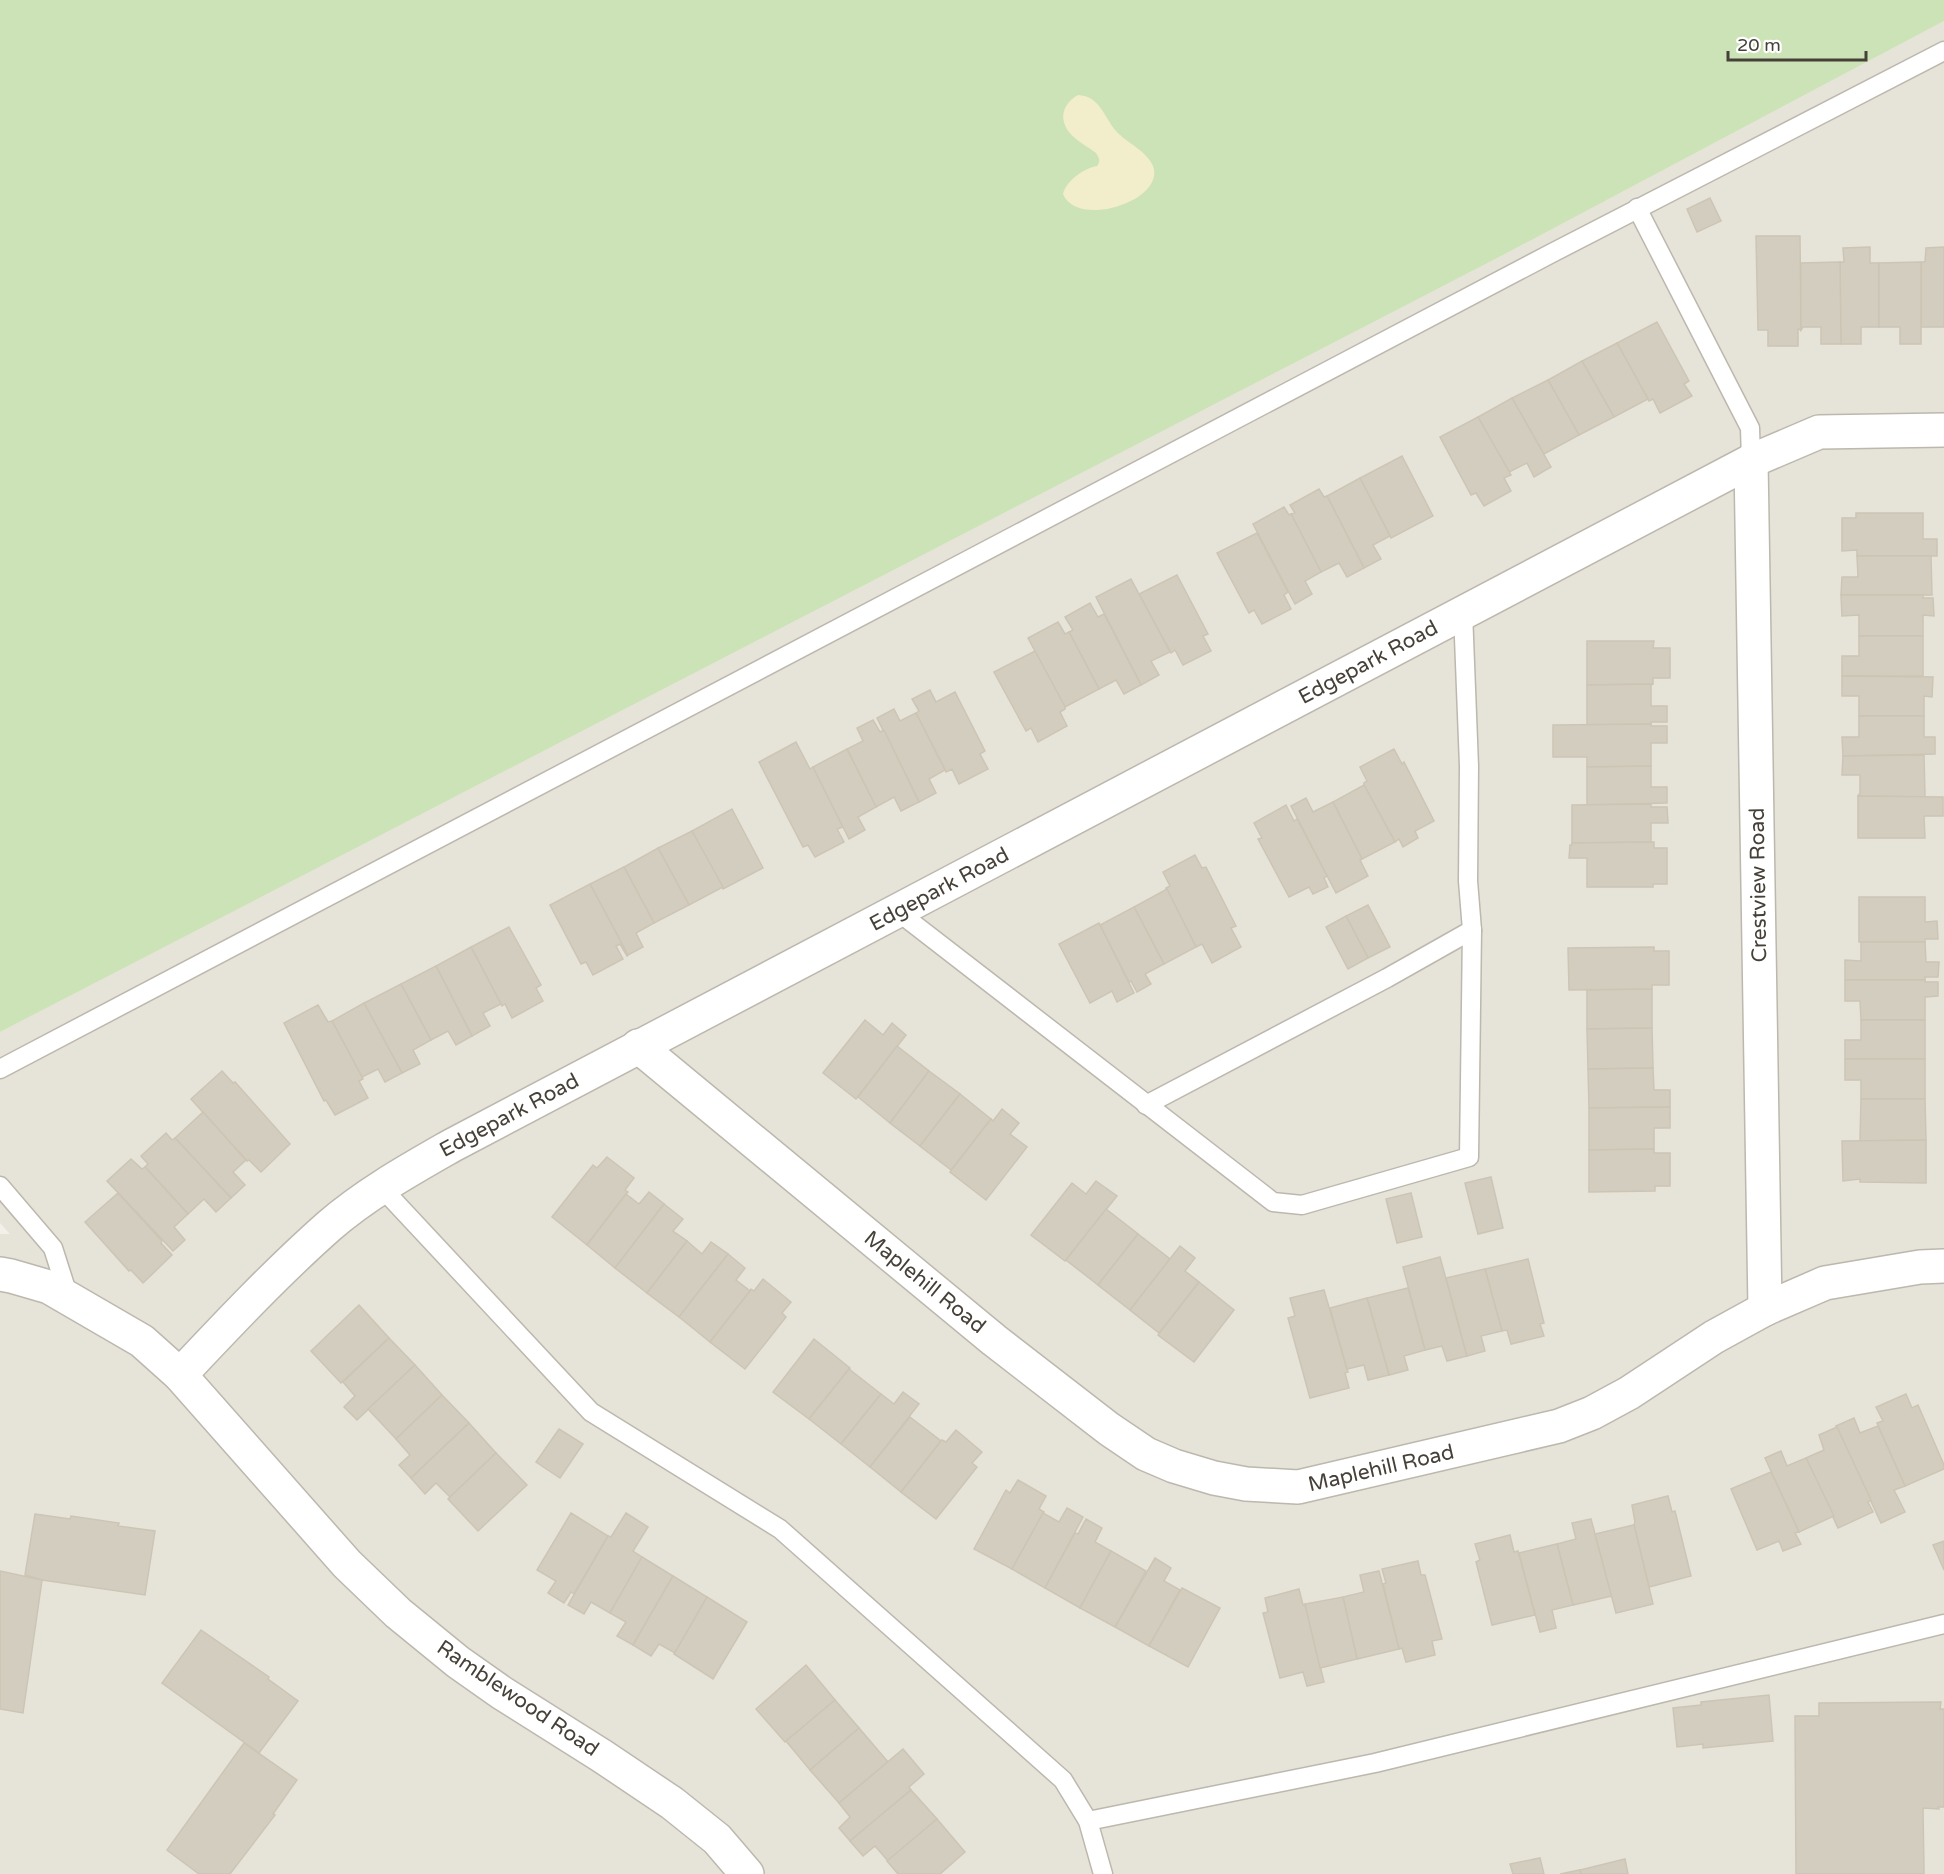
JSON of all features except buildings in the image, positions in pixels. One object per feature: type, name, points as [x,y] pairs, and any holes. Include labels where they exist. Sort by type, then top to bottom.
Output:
[{"type":"street","name":"Edgepark Road","points":[[180,1375],[227,1324],[330,1225],[381,1187],[451,1146],[1751,461],[1819,432],[1944,430]]},
{"type":"street","name":"Crestview Road","points":[[1751,461],[1765,1308]]},
{"type":"street","name":"Maplehill Road","points":[[638,1046],[994,1340],[1109,1429],[1146,1454],[1174,1466],[1214,1478],[1246,1484],[1298,1487],[1559,1426],[1592,1413],[1629,1393],[1714,1337],[1765,1308],[1825,1283],[1920,1267],[1944,1266]]},
{"type":"street","points":[[0,1274],[50,1287],[142,1341],[180,1375]]},
{"type":"street","name":"Ramblewood Road","points":[[180,1375],[347,1564],[398,1612],[458,1662],[502,1693],[672,1803],[717,1839],[747,1874]]},
{"type":"lane","points":[[0,1069],[1637,208],[1944,51]]},
{"type":"lane","points":[[1637,208],[1750,428],[1751,461]]},
{"type":"lane","points":[[897,911],[1273,1202],[1302,1205],[1469,1157],[1472,930],[1468,881],[1469,766],[1463,612]]},
{"type":"lane","points":[[1146,1105],[1387,978],[1472,930]]},
{"type":"lane","points":[[0,1186],[53,1248],[69,1298]]},
{"type":"lane","points":[[381,1187],[591,1412],[780,1528],[1063,1780],[1088,1821],[1103,1874]]},
{"type":"lane","points":[[1088,1821],[1375,1763],[1944,1624]]},
{"type":"shaded area","points":[[1944,21],[1944,1874],[0,1874],[0,1234],[10,1234],[0,1223],[0,1032],[1505,254]]},
{"type":"green space","points":[[0,0],[1944,0],[1944,21],[1505,254],[0,1032]]},
{"type":"sand","points":[[1078,95],[1097,103],[1116,131],[1142,151],[1153,166],[1153,179],[1146,190],[1134,199],[1101,210],[1085,209],[1071,204],[1063,194],[1072,180],[1081,172],[1097,166],[1099,161],[1096,153],[1069,132],[1064,121],[1066,106]]}]
